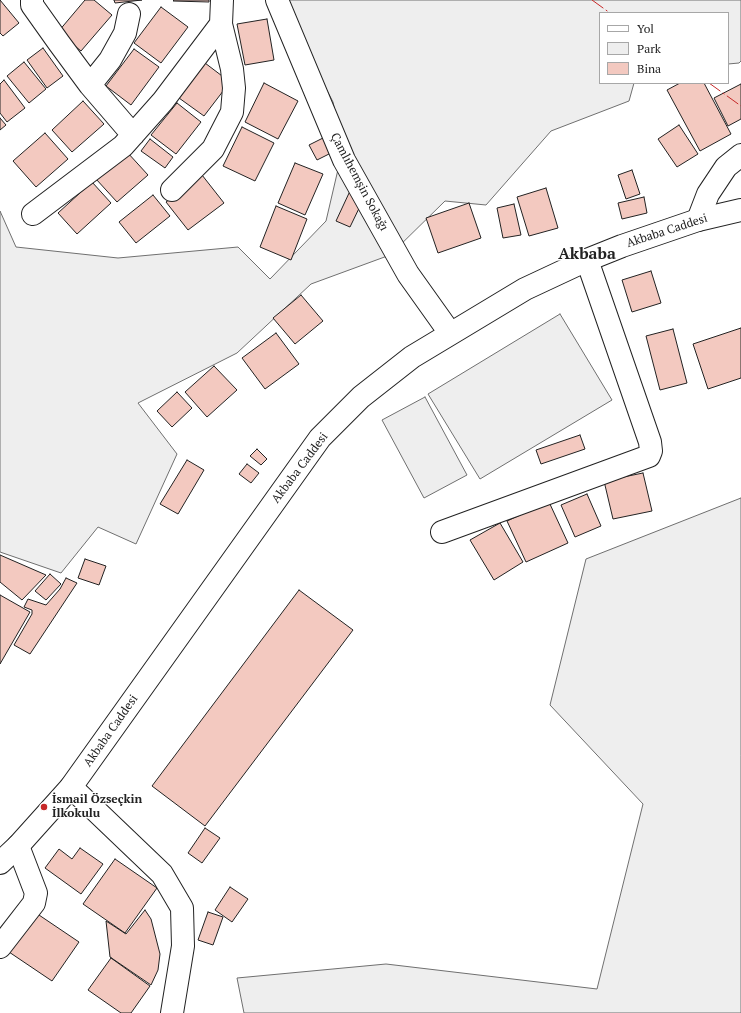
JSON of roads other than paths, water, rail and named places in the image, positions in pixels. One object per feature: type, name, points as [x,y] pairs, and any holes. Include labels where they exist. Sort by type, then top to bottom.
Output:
[{"type":"street","points":[[172,190],[212,149],[232,112],[234,88],[232,69],[221,24],[222,0]]},
{"type":"street","name":"Çamlıhemşin Sokağı","points":[[277,0],[344,160],[408,274],[450,333]]},
{"type":"street","points":[[27,2],[90,85],[133,135]]},
{"type":"street","points":[[90,85],[110,60],[125,33],[129,14]]},
{"type":"street","points":[[33,214],[123,146],[163,101],[221,24]]},
{"type":"street","points":[[698,220],[708,194],[726,167],[741,155]]},
{"type":"street","name":"Akbaba Caddesi","points":[[0,863],[18,846],[71,787],[320,438],[361,397],[412,357],[525,289],[587,260],[622,246],[698,220],[741,210]]},
{"type":"street","points":[[442,532],[649,456],[650,442],[587,260]]},
{"type":"street","points":[[71,787],[162,874],[182,908],[183,946],[172,1013]]},
{"type":"street","points":[[0,947],[34,903],[36,893],[18,846]]},
{"type":"place","name":"İsmail Özseçkin İlkokulu","points":[[44,807]]},
{"type":"district","name":"Akbaba","points":[[587,254]]}]
